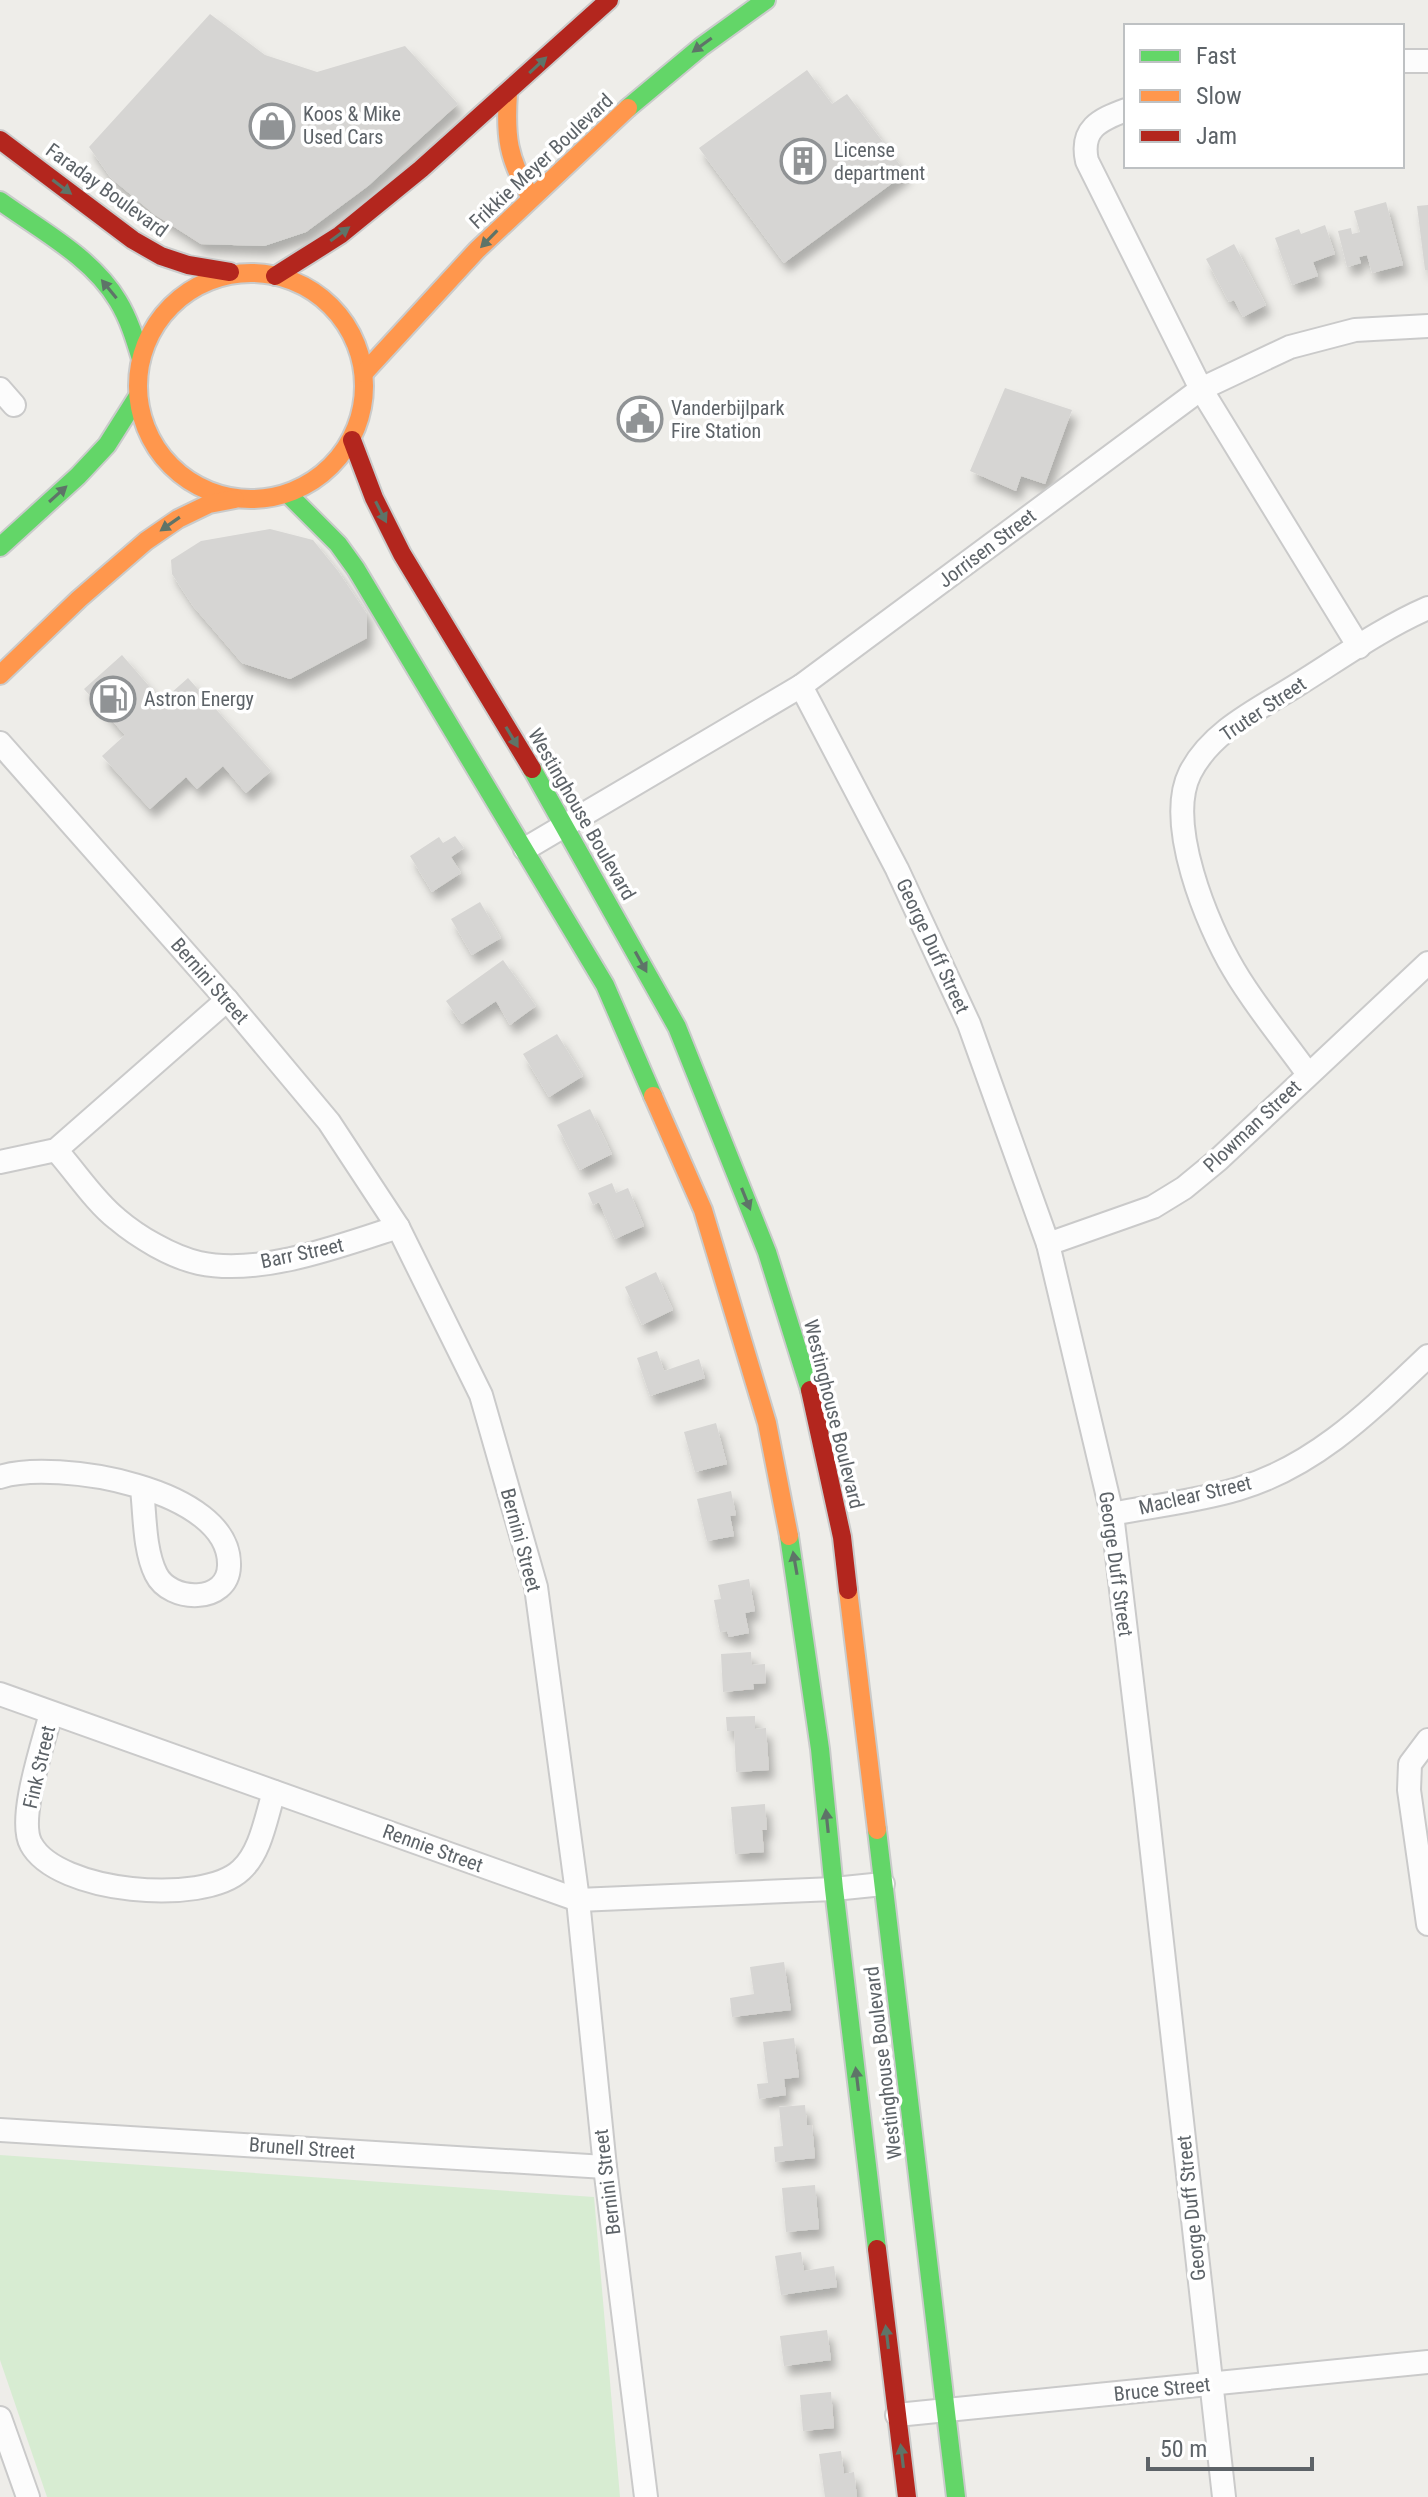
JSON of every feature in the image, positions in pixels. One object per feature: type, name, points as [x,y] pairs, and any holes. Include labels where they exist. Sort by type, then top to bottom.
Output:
[{"type":"street","points":[[275,276],[340,235],[508,93],[609,0]]},
{"type":"street","name":"Frikkie Meyer Boulevard","points":[[364,373],[402,328],[530,196],[681,61],[766,0]]},
{"type":"street","points":[[1404,61],[1428,61]]},
{"type":"street","points":[[508,93],[507,154],[530,196]]},
{"type":"street","points":[[1124,111],[1098,122],[1088,134],[1084,148],[1087,161],[1201,389],[1359,647]]},
{"type":"street","name":"Faraday Boulevard","points":[[0,140],[133,240],[161,256],[188,265],[240,273]]},
{"type":"street","points":[[0,201],[93,270],[116,297],[129,322],[141,359]]},
{"type":"street","points":[[0,675],[133,551],[193,509],[220,498],[241,500],[265,499],[288,494],[314,482],[335,463],[352,440],[363,408],[364,373],[359,350],[349,329],[335,310],[307,289],[275,276],[240,273],[196,287],[177,300],[161,317],[141,359],[138,396],[144,422],[155,445],[171,466],[192,483],[215,494],[241,500]]},
{"type":"street","name":"Jorrisen Street","points":[[525,849],[801,686],[1201,389],[1290,347],[1355,330],[1428,326]]},
{"type":"street","points":[[0,547],[78,476],[107,445],[138,396]]},
{"type":"street","name":"Westinghouse Boulevard","points":[[352,440],[374,498],[402,554],[565,824],[677,1027],[767,1252],[808,1383],[842,1537],[956,2497]]},
{"type":"street","name":"Westinghouse Boulevard","points":[[288,494],[338,544],[356,569],[605,985],[703,1210],[767,1423],[796,1570],[820,1749],[907,2497]]},
{"type":"street","name":"Truter Street","points":[[1308,1074],[1233,969],[1205,908],[1188,853],[1183,797],[1190,774],[1226,730],[1428,608]]},
{"type":"street","name":"George Duff Street","points":[[801,686],[897,869],[969,1024],[1048,1244],[1112,1514],[1224,2497]]},
{"type":"street","name":"Bernini Street","points":[[0,743],[227,1000],[329,1122],[398,1227],[481,1395],[536,1587],[578,1900],[605,2167],[646,2497]]},
{"type":"street","name":"Plowman Street","points":[[1048,1244],[1153,1207],[1184,1188],[1218,1160],[1428,963]]},
{"type":"street","points":[[0,1162],[56,1150],[227,1000]]},
{"type":"street","name":"Barr Street","points":[[56,1150],[116,1219],[195,1262],[210,1265],[263,1264],[314,1254],[398,1227]]},
{"type":"street","name":"Maclear Street","points":[[1112,1514],[1238,1489],[1283,1471],[1325,1447],[1359,1421],[1428,1356]]},
{"type":"street","points":[[0,1477],[17,1471],[100,1477],[142,1489],[177,1500],[203,1515],[224,1541],[229,1564],[222,1584],[193,1596],[182,1595],[164,1585],[152,1562],[142,1489]]},
{"type":"street","name":"Rennie Street","points":[[0,1694],[578,1900],[834,1889],[883,1884]]},
{"type":"street","name":"Fink Street","points":[[51,1713],[34,1776],[27,1830],[31,1844],[41,1856],[57,1868],[96,1883],[140,1891],[174,1890],[210,1885],[232,1877],[244,1868],[254,1854],[274,1792]]},
{"type":"street","points":[[1428,1740],[1410,1764],[1409,1790],[1428,1924]]},
{"type":"street","name":"Brunell Street","points":[[0,2130],[605,2167]]},
{"type":"street","name":"Bruce Street","points":[[897,2415],[1428,2362]]},
{"type":"street","points":[[0,2418],[28,2497]]},
{"type":"green space","points":[[0,2155],[594,2197],[620,2497],[47,2497],[0,2360]]},
{"type":"building","name":"Koos & Mike Used Cars","points":[[210,14],[265,55],[317,72],[405,46],[458,104],[368,186],[306,232],[264,246],[201,244],[154,214],[111,178],[89,147]]},
{"type":"building","name":"License department","points":[[807,70],[832,104],[847,94],[906,173],[784,263],[699,148]]},
{"type":"building","points":[[1386,202],[1403,265],[1372,273],[1367,255],[1359,257],[1361,263],[1347,267],[1338,231],[1351,228],[1352,234],[1360,232],[1354,211]]},
{"type":"building","points":[[1428,205],[1428,270],[1425,270],[1417,206]]},
{"type":"building","points":[[1325,225],[1335,254],[1313,262],[1318,276],[1292,285],[1275,238],[1299,229],[1301,234]]},
{"type":"building","points":[[1234,244],[1266,305],[1243,317],[1234,300],[1229,302],[1206,259]]},
{"type":"building","points":[[1005,388],[1072,410],[1045,484],[1021,476],[1016,491],[970,471]]},
{"type":"building","points":[[270,529],[313,540],[367,614],[367,638],[290,679],[242,663],[193,606],[172,574],[171,560],[201,541]]},
{"type":"building","points":[[122,655],[162,701],[188,678],[271,771],[246,793],[223,766],[197,789],[186,777],[150,809],[102,756],[125,735],[84,689]]},
{"type":"building","points":[[455,836],[464,848],[451,857],[461,873],[432,892],[410,856],[439,837],[443,843]]},
{"type":"building","points":[[480,902],[501,938],[472,955],[451,919]]},
{"type":"building","points":[[503,960],[536,1006],[510,1025],[496,1001],[462,1024],[446,1001]]},
{"type":"building","points":[[557,1034],[583,1076],[549,1097],[523,1054]]},
{"type":"building","points":[[590,1109],[612,1154],[580,1170],[557,1125]]},
{"type":"building","points":[[612,1183],[616,1193],[628,1188],[644,1226],[615,1239],[599,1202],[593,1205],[588,1193]]},
{"type":"building","points":[[656,1272],[673,1310],[642,1325],[625,1287]]},
{"type":"building","points":[[657,1351],[664,1371],[699,1359],[705,1378],[650,1396],[637,1358]]},
{"type":"building","points":[[716,1423],[727,1464],[695,1472],[684,1432]]},
{"type":"building","points":[[731,1491],[736,1515],[730,1516],[734,1536],[707,1541],[697,1499]]},
{"type":"building","points":[[749,1579],[755,1611],[745,1613],[749,1633],[729,1637],[727,1631],[720,1632],[714,1600],[721,1599],[718,1585]]},
{"type":"building","points":[[751,1652],[752,1665],[765,1664],[766,1683],[753,1684],[754,1689],[723,1692],[721,1654]]},
{"type":"building","points":[[755,1716],[755,1729],[766,1728],[769,1770],[736,1772],[734,1731],[727,1731],[726,1717]]},
{"type":"building","points":[[765,1804],[767,1830],[762,1830],[764,1852],[735,1854],[731,1807]]},
{"type":"building","points":[[784,1962],[791,2010],[732,2017],[730,1998],[754,1994],[750,1967]]},
{"type":"building","points":[[794,2038],[799,2077],[784,2079],[786,2095],[759,2099],[757,2084],[768,2083],[763,2042]]},
{"type":"building","points":[[805,2105],[807,2125],[812,2125],[815,2158],[775,2162],[774,2147],[783,2146],[779,2107]]},
{"type":"building","points":[[815,2185],[819,2229],[786,2232],[782,2188]]},
{"type":"building","points":[[801,2252],[804,2271],[834,2266],[837,2287],[781,2295],[775,2256]]},
{"type":"building","points":[[827,2330],[831,2360],[784,2366],[780,2336]]},
{"type":"building","points":[[831,2392],[834,2428],[803,2431],[800,2395]]},
{"type":"building","points":[[841,2451],[844,2474],[854,2472],[857,2497],[825,2497],[819,2454]]},
{"type":"traffic: fast","points":[[628,108],[701,47],[766,0]]},
{"type":"traffic: fast","points":[[0,201],[64,245],[107,285],[125,315],[141,359]]},
{"type":"traffic: fast","points":[[0,547],[78,476],[107,445],[138,396]]},
{"type":"traffic: fast","points":[[288,494],[338,544],[356,569],[605,985],[653,1096]]},
{"type":"traffic: fast","points":[[532,769],[677,1027],[767,1252],[810,1390]]},
{"type":"traffic: fast","points":[[789,1536],[820,1749],[877,2249]]},
{"type":"traffic: fast","points":[[877,1830],[956,2497]]},
{"type":"traffic: slow","points":[[508,93],[510,147],[530,196]]},
{"type":"traffic: slow","points":[[364,373],[477,250],[628,108]]},
{"type":"traffic: slow","points":[[251,273],[273,275],[294,282],[314,292],[331,306],[345,323],[355,343],[362,364],[364,386],[362,408],[355,429],[345,449],[331,466],[314,480],[294,490],[273,497],[251,499],[229,497],[208,490],[188,480],[171,466],[157,449],[147,429],[140,408],[138,386],[140,364],[147,343],[157,323],[171,306],[188,292],[208,282],[229,275],[251,273]]},
{"type":"traffic: slow","points":[[0,675],[79,599],[146,541],[178,519],[209,504],[235,499]]},
{"type":"traffic: slow","points":[[653,1096],[703,1210],[767,1423],[789,1536]]},
{"type":"traffic: slow","points":[[848,1590],[877,1830]]},
{"type":"traffic: jam","points":[[275,276],[340,235],[421,169],[609,0]]},
{"type":"traffic: jam","points":[[0,140],[133,240],[161,256],[188,265],[230,272]]},
{"type":"traffic: jam","points":[[352,440],[374,498],[402,554],[532,769]]},
{"type":"traffic: jam","points":[[810,1390],[842,1537],[848,1590]]},
{"type":"traffic: jam","points":[[877,2249],[907,2497]]},
{"type":"place","name":"Koos & Mike Used Cars","points":[[272,126]]},
{"type":"place","name":"License department","points":[[803,161]]},
{"type":"place","name":"Vanderbijlpark Fire Station","points":[[640,419]]},
{"type":"place","name":"Astron Energy","points":[[113,699]]}]
